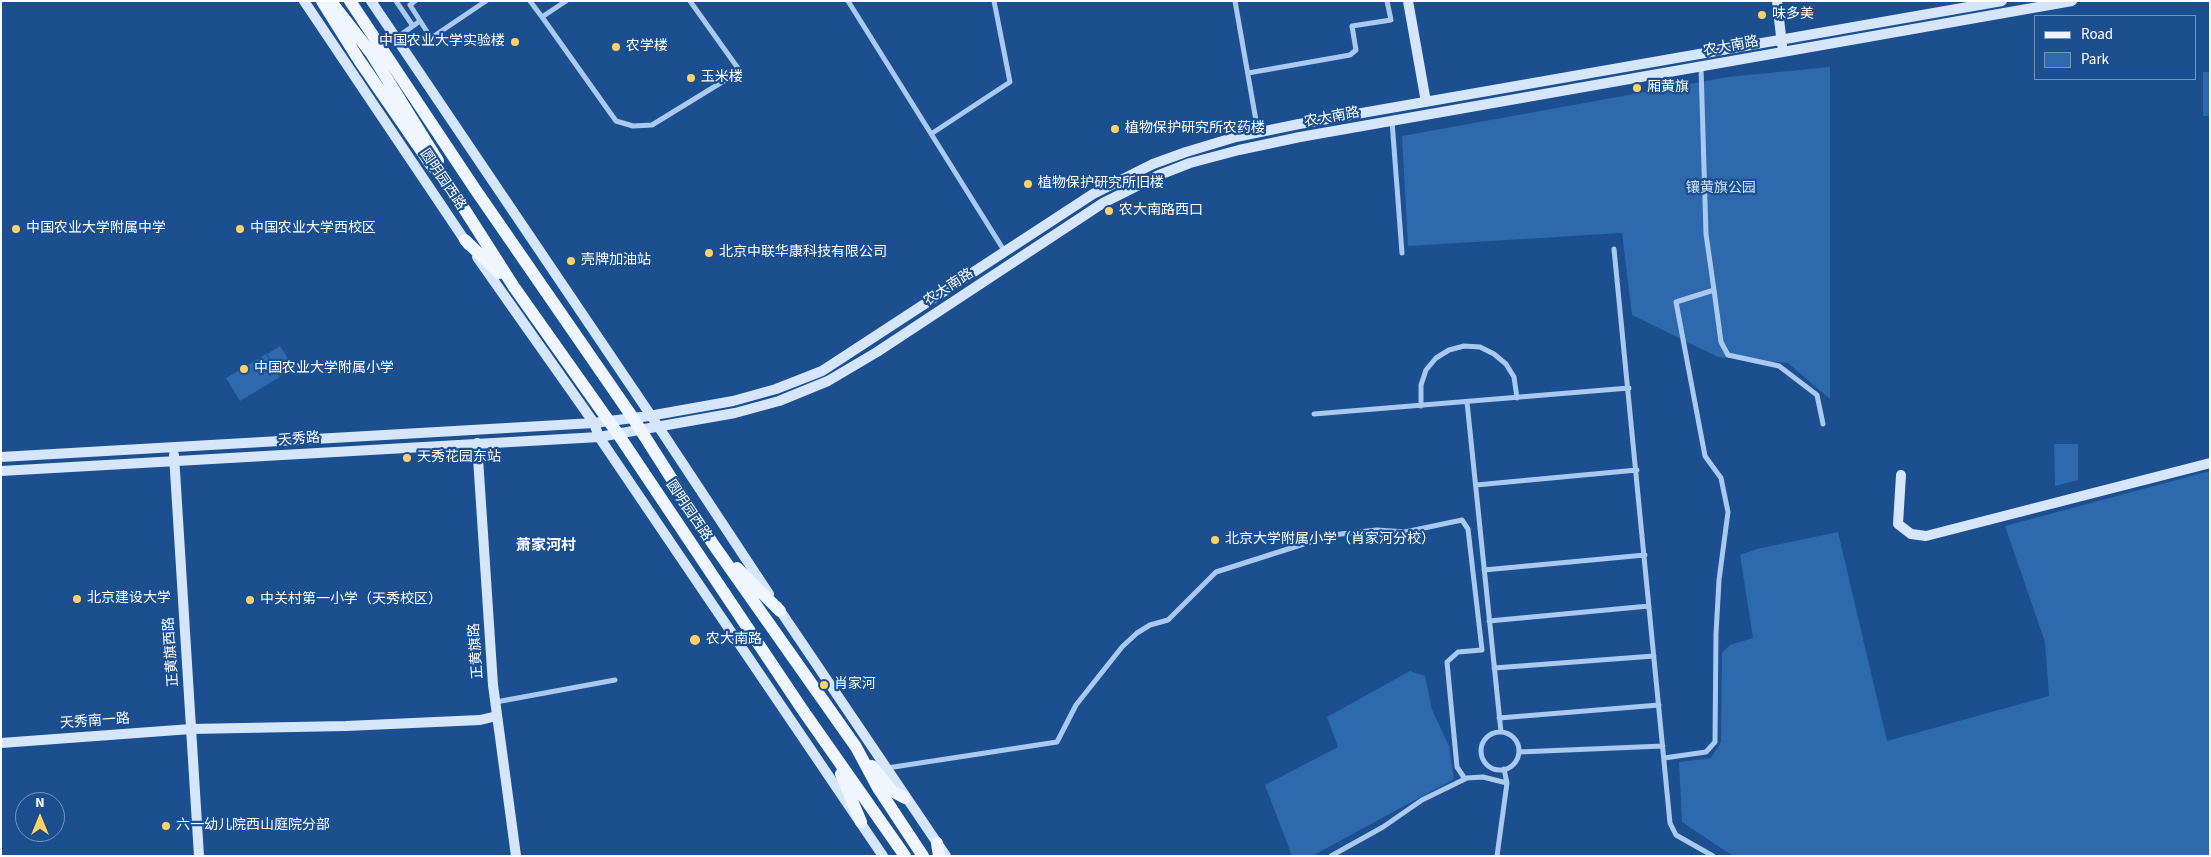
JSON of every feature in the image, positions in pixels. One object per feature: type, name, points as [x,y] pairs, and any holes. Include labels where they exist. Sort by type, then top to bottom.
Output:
[{"type":"main road","name":"圆明园西路","points":[[322,1],[359,60],[432,166],[447,182]]},
{"type":"main road","name":"圆明园西路","points":[[330,1],[376,60],[437,159],[447,182],[514,287],[618,434],[833,753],[905,856]]},
{"type":"main road","name":"圆明园西路","points":[[350,1],[475,189],[633,418],[713,544],[856,747],[878,788],[923,856]]},
{"type":"main road","points":[[464,240],[514,287]]},
{"type":"main road","points":[[713,544],[780,611]]},
{"type":"main road","points":[[856,747],[892,791],[906,798]]},
{"type":"main road","points":[[833,753],[861,822]]},
{"type":"street","name":"圆明园西路","points":[[304,1],[464,240],[594,423],[599,437]]},
{"type":"street","points":[[371,1],[649,416]]},
{"type":"street","points":[[396,1],[413,26]]},
{"type":"street","points":[[415,1],[410,5],[431,38],[486,1]]},
{"type":"street","points":[[530,1],[616,121],[633,126],[652,125],[740,71],[690,1]]},
{"type":"street","points":[[542,17],[566,1]]},
{"type":"street","points":[[848,1],[1005,252]]},
{"type":"street","points":[[931,134],[1010,82],[994,1]]},
{"type":"street","points":[[1236,1],[1258,132]]},
{"type":"street","points":[[1248,73],[1350,55],[1356,50],[1352,26],[1391,20],[1387,1]]},
{"type":"street","points":[[1408,1],[1426,102]]},
{"type":"street","points":[[1777,1],[1783,52]]},
{"type":"street","name":"农大南路","points":[[633,418],[733,401],[776,389],[822,370],[1092,194],[1124,177],[1186,152],[1258,132],[2002,1]]},
{"type":"street","name":"农大南路","points":[[618,434],[734,413],[780,400],[828,381],[876,352],[1103,203],[1159,174],[1190,163],[1239,150],[1392,121],[2072,1]]},
{"type":"street","points":[[396,38],[420,21]]},
{"type":"street","points":[[1701,67],[1706,234],[1721,342],[1728,355],[1779,366],[1817,395],[1823,424]]},
{"type":"street","points":[[1392,121],[1402,253]]},
{"type":"street","points":[[1614,249],[1670,823],[1676,836],[1713,856]]},
{"type":"street","points":[[1664,758],[1706,752],[1714,742],[1719,580],[1728,512],[1722,478],[1704,456],[1676,302],[1714,290]]},
{"type":"street","points":[[1421,406],[1421,385],[1426,370],[1436,358],[1449,350],[1464,346],[1487,350],[1506,364],[1514,378],[1517,398]]},
{"type":"street","points":[[1314,414],[1629,388]]},
{"type":"street","points":[[1467,402],[1501,732]]},
{"type":"street","name":"圆明园西路","points":[[649,416],[658,426],[780,611],[887,768],[938,850],[946,856]]},
{"type":"street","name":"天秀路","points":[[1,457],[594,423],[633,418]]},
{"type":"street","name":"天秀路","points":[[1,471],[599,437],[618,434]]},
{"type":"street","points":[[599,437],[883,856]]},
{"type":"street","name":"正黄旗路","points":[[477,443],[495,702],[516,856]]},
{"type":"street","name":"正黄旗西路","points":[[173,447],[199,856]]},
{"type":"street","points":[[1901,475],[1898,524],[1911,534],[1926,536],[2210,463]]},
{"type":"street","points":[[1476,485],[1637,470]]},
{"type":"street","points":[[887,768],[1057,742],[1076,705],[1122,647],[1137,633],[1150,625],[1168,620],[1216,572],[1332,535],[1377,530],[1405,532],[1462,520],[1468,529],[1482,650],[1458,652],[1447,662],[1457,767],[1465,779]]},
{"type":"street","points":[[1484,570],[1645,555]]},
{"type":"street","points":[[1490,622],[1650,606]]},
{"type":"street","points":[[1494,668],[1654,656]]},
{"type":"street","points":[[495,702],[615,680]]},
{"type":"street","points":[[1499,718],[1659,705]]},
{"type":"street","name":"天秀南一路","points":[[1,743],[191,729],[346,726],[480,720],[497,716]]},
{"type":"street","points":[[1501,732],[1512,736],[1516,741],[1519,752],[1515,763],[1504,769],[1492,768],[1486,764],[1482,752],[1485,740],[1501,732]]},
{"type":"street","points":[[1519,752],[1663,746]]},
{"type":"street","points":[[1497,856],[1507,783],[1504,769]]},
{"type":"street","points":[[1331,856],[1383,827],[1422,800],[1465,779],[1483,777],[1507,783]]},
{"type":"green space","name":"镶黄旗公园","points":[[1830,67],[1830,399],[1788,363],[1718,357],[1632,315],[1622,233],[1408,246],[1402,136],[1728,77]]},
{"type":"green space","points":[[2203,72],[2210,72],[2210,116],[2203,116]]},
{"type":"green space","points":[[280,346],[294,368],[281,376],[267,354]]},
{"type":"green space","points":[[266,354],[280,377],[240,401],[226,378]]},
{"type":"green space","points":[[2054,444],[2078,444],[2078,480],[2055,486]]},
{"type":"green space","points":[[2210,471],[2210,856],[1733,856],[1682,822],[1679,762],[1711,758],[1721,742],[1722,653],[1730,645],[1753,638],[1740,555],[1757,549],[1838,532],[1887,741],[2049,696],[2045,642],[2005,526]]},
{"type":"green space","points":[[1410,671],[1425,676],[1432,710],[1449,746],[1454,779],[1312,856],[1292,856],[1265,785],[1338,747],[1327,717]]},
{"type":"place","name":"味多美","points":[[1762,15]]},
{"type":"place","name":"中国农业大学实验楼","points":[[515,42]]},
{"type":"place","name":"农学楼","points":[[616,47]]},
{"type":"place","name":"玉米楼","points":[[691,78]]},
{"type":"place","name":"厢黄旗","points":[[1637,88]]},
{"type":"place","name":"植物保护研究所农药楼","points":[[1115,129]]},
{"type":"place","name":"植物保护研究所旧楼","points":[[1028,184]]},
{"type":"place","name":"农大南路西口","points":[[1109,211]]},
{"type":"place","name":"中国农业大学附属中学","points":[[16,229]]},
{"type":"place","name":"中国农业大学西校区","points":[[240,229]]},
{"type":"place","name":"北京中联华康科技有限公司","points":[[709,253]]},
{"type":"place","name":"壳牌加油站","points":[[571,261]]},
{"type":"place","name":"中国农业大学附属小学","points":[[244,369]]},
{"type":"place","name":"天秀花园东站","points":[[407,458]]},
{"type":"place","name":"北京大学附属小学（肖家河分校）","points":[[1215,540]]},
{"type":"place","name":"北京建设大学","points":[[77,599]]},
{"type":"place","name":"中关村第一小学（天秀校区）","points":[[250,600]]},
{"type":"place","name":"农大南路","points":[[695,640]]},
{"type":"place","name":"肖家河","points":[[824,685]]},
{"type":"place","name":"六一幼儿院西山庭院分部","points":[[166,826]]},
{"type":"district","name":"萧家河村","points":[[546,547]]}]
